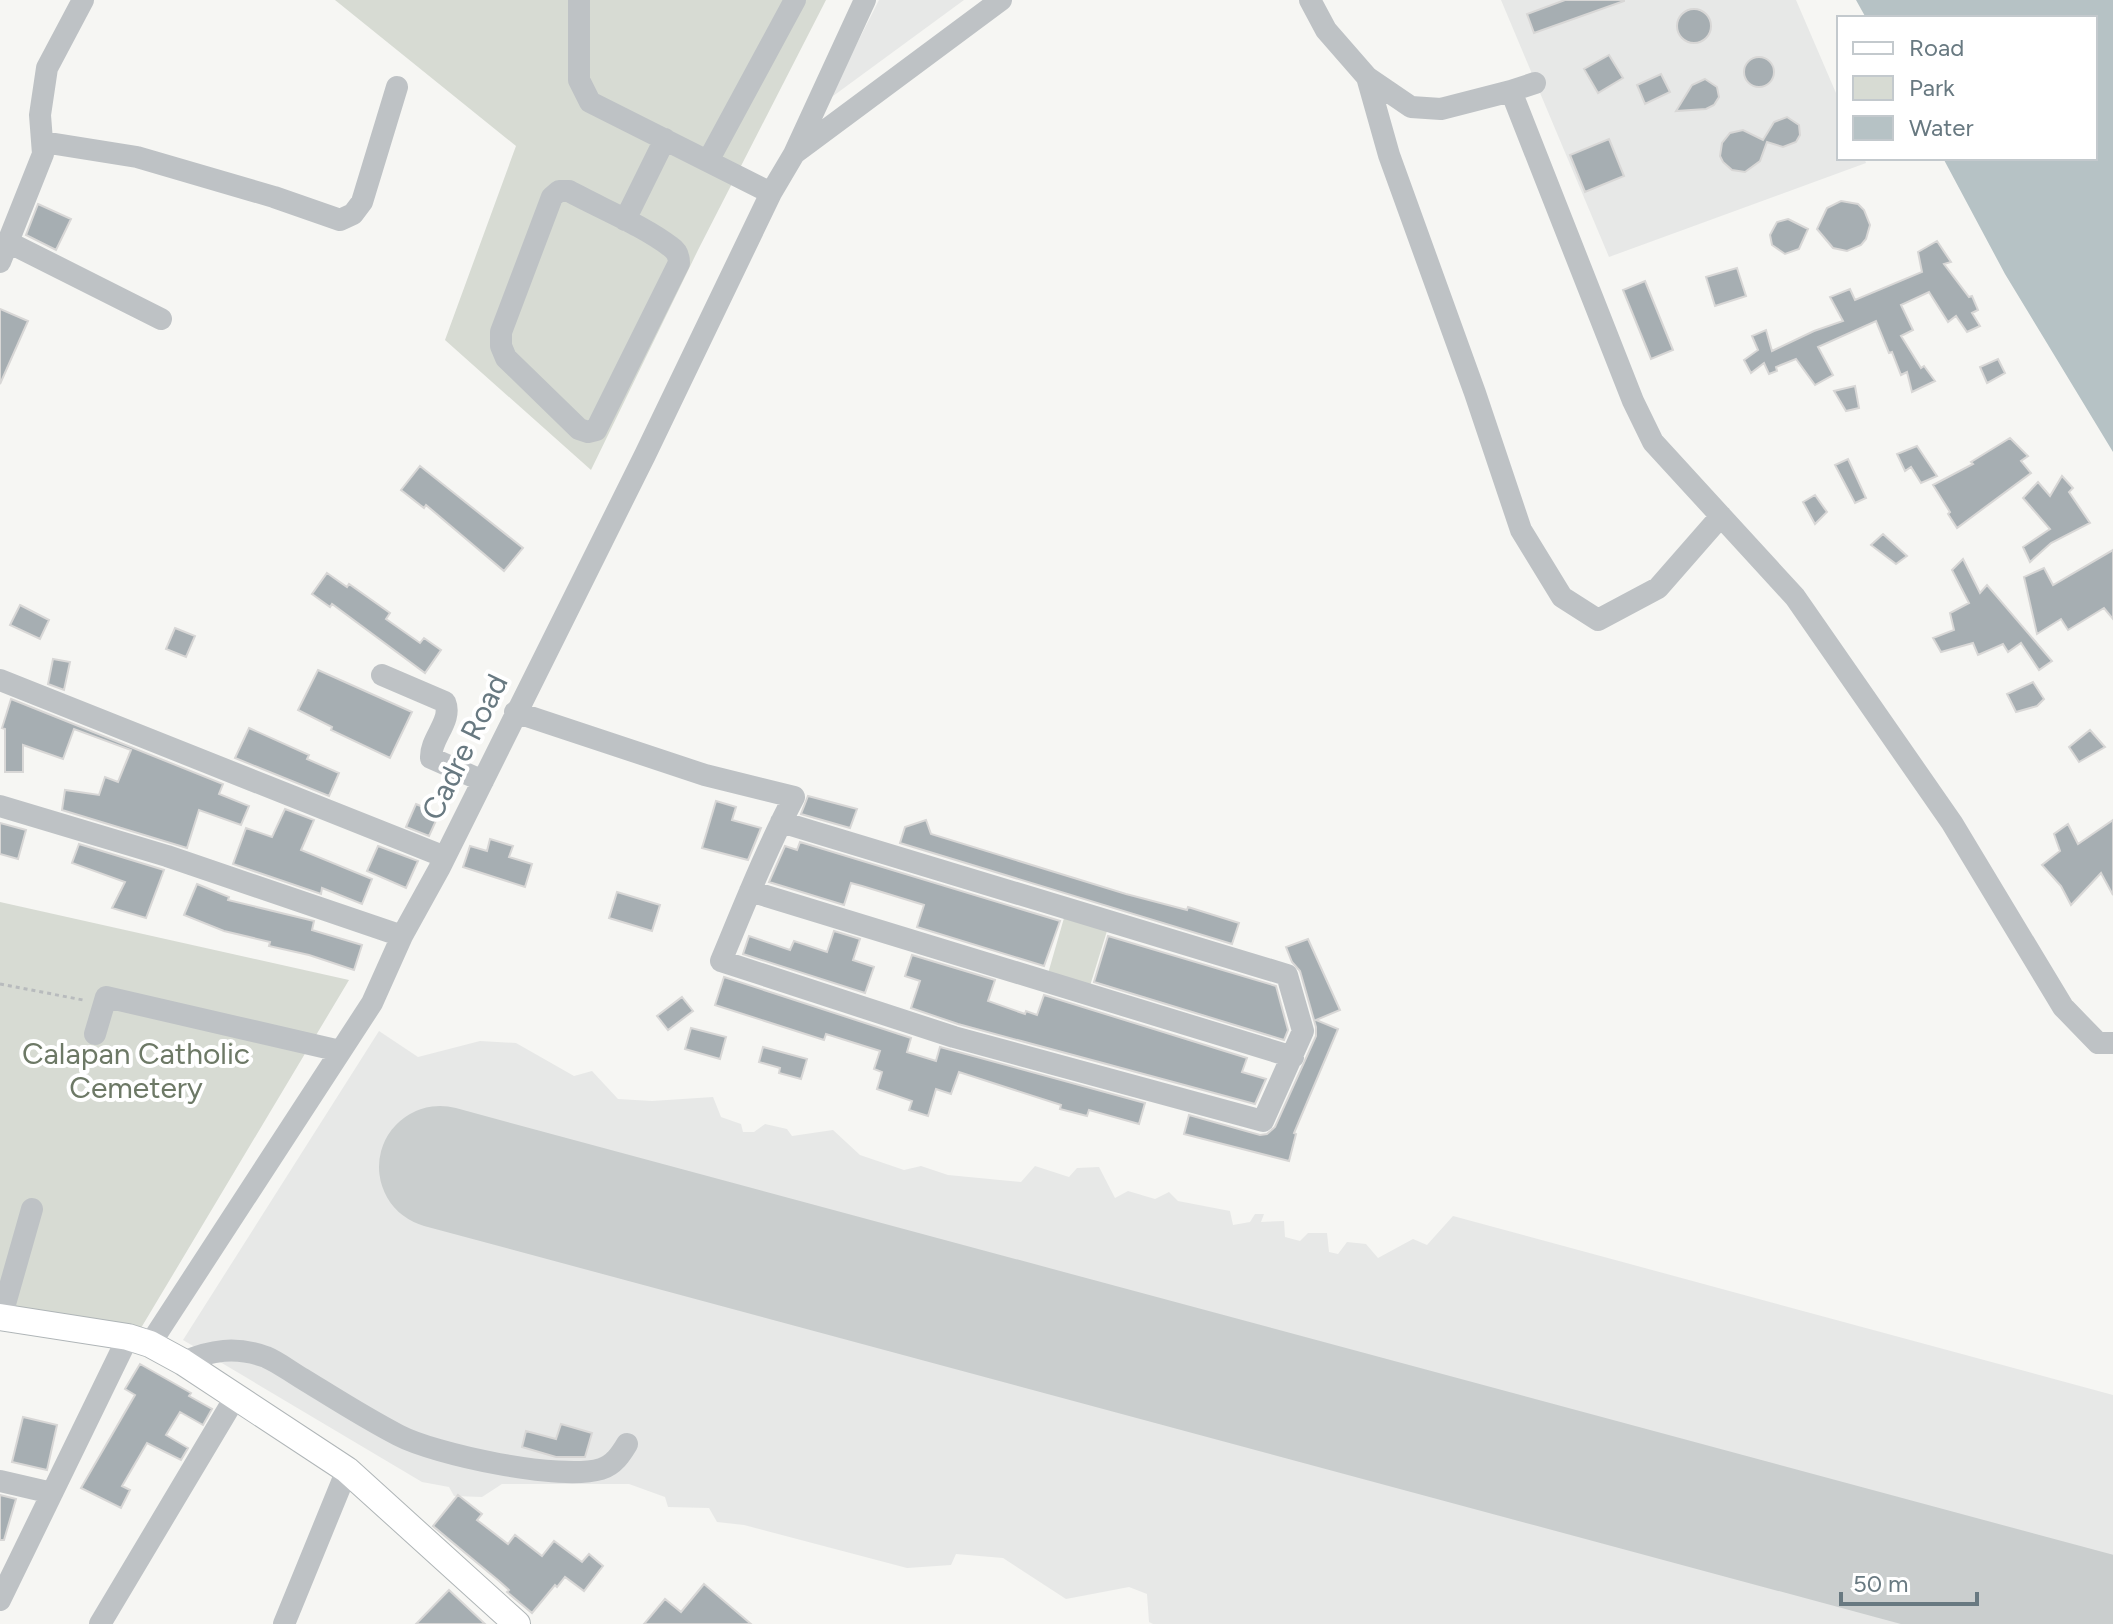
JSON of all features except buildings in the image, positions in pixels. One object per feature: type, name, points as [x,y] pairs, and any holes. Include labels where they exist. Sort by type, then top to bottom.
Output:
[{"type":"main road","points":[[0,1318],[139,1340],[183,1362],[347,1470],[517,1624]]},
{"type":"street","points":[[83,0],[47,68],[40,115],[43,154],[4,252],[161,319]]},
{"type":"street","points":[[579,0],[579,80],[590,102],[771,193]]},
{"type":"street","points":[[708,161],[795,0]]},
{"type":"street","name":"Cadre Road","points":[[0,1600],[52,1493],[139,1340],[372,1003],[402,936],[445,857],[645,455],[771,193],[794,154],[865,0]]},
{"type":"street","points":[[794,154],[1001,0]]},
{"type":"street","points":[[1310,0],[1326,30],[1367,77],[1411,107],[1441,109],[1535,83]]},
{"type":"street","points":[[1367,77],[1389,155],[1521,530],[1562,597],[1598,620],[1658,588],[1721,516]]},
{"type":"street","points":[[43,142],[137,157],[274,197],[340,220],[353,214],[362,202],[397,87]]},
{"type":"street","points":[[1511,91],[1639,414],[1653,442],[1795,597],[1952,823],[2063,1007],[2098,1043],[2113,1043]]},
{"type":"street","points":[[625,220],[665,139]]},
{"type":"street","points":[[559,191],[569,191],[625,220],[673,248],[679,256],[679,263],[596,430],[588,432],[579,429],[506,358],[501,346],[501,332],[552,197],[559,191]]},
{"type":"street","points":[[382,675],[445,702],[447,714],[431,747],[431,758],[483,781]]},
{"type":"street","points":[[0,680],[445,857]]},
{"type":"street","points":[[515,712],[705,775],[794,797],[781,822],[750,891],[721,961],[954,1037],[1263,1121],[1303,1031],[1287,975],[781,822]]},
{"type":"street","points":[[0,806],[167,856],[402,936]]},
{"type":"street","points":[[750,891],[1293,1057]]},
{"type":"street","points":[[95,1034],[106,997],[340,1051]]},
{"type":"street","points":[[0,1318],[32,1209]]},
{"type":"street","points":[[183,1362],[205,1352],[227,1349],[267,1357],[400,1437],[455,1455],[513,1467],[571,1471],[602,1469],[614,1462],[627,1444]]},
{"type":"street","points":[[100,1624],[236,1396]]},
{"type":"street","points":[[284,1624],[347,1470]]},
{"type":"street","points":[[0,1481],[52,1493]]},
{"type":"path","points":[[0,984],[104,1004]]},
{"type":"shaded area","points":[[879,0],[964,0],[829,99]]},
{"type":"shaded area","points":[[1501,0],[1796,0],[1837,95],[1837,160],[1865,160],[1866,163],[1609,257]]},
{"type":"shaded area","points":[[379,1031],[418,1057],[480,1041],[516,1043],[574,1076],[592,1071],[618,1099],[652,1101],[713,1097],[721,1117],[741,1124],[743,1132],[754,1132],[765,1124],[787,1129],[792,1136],[833,1130],[860,1155],[904,1170],[921,1166],[948,1175],[1021,1182],[1035,1166],[1069,1177],[1077,1168],[1099,1167],[1115,1198],[1128,1191],[1155,1199],[1169,1192],[1178,1201],[1230,1211],[1233,1225],[1250,1222],[1255,1214],[1264,1214],[1261,1222],[1284,1221],[1285,1237],[1300,1241],[1308,1233],[1327,1233],[1329,1252],[1338,1254],[1347,1242],[1366,1244],[1378,1258],[1413,1239],[1427,1245],[1453,1216],[2113,1395],[2113,1624],[1153,1624],[1149,1622],[1147,1594],[1129,1587],[1066,1599],[1003,1558],[956,1554],[951,1565],[907,1568],[744,1525],[717,1522],[709,1508],[668,1507],[665,1497],[629,1484],[502,1484],[482,1497],[454,1496],[449,1487],[422,1482],[183,1340]]},
{"type":"green space","points":[[335,0],[826,0],[698,250],[591,470],[445,340],[516,146]]},
{"type":"green space","name":"Calapan Catholic Cemetery","points":[[0,902],[349,980],[141,1328],[0,1306]]},
{"type":"green space","points":[[1064,918],[1107,931],[1089,989],[1047,977]]},
{"type":"water","points":[[1856,0],[2113,0],[2113,452],[2005,274],[1944,160],[2097,160],[2097,16],[1865,16]]},
{"type":"runway","points":[[440,1167],[2113,1618]]}]
